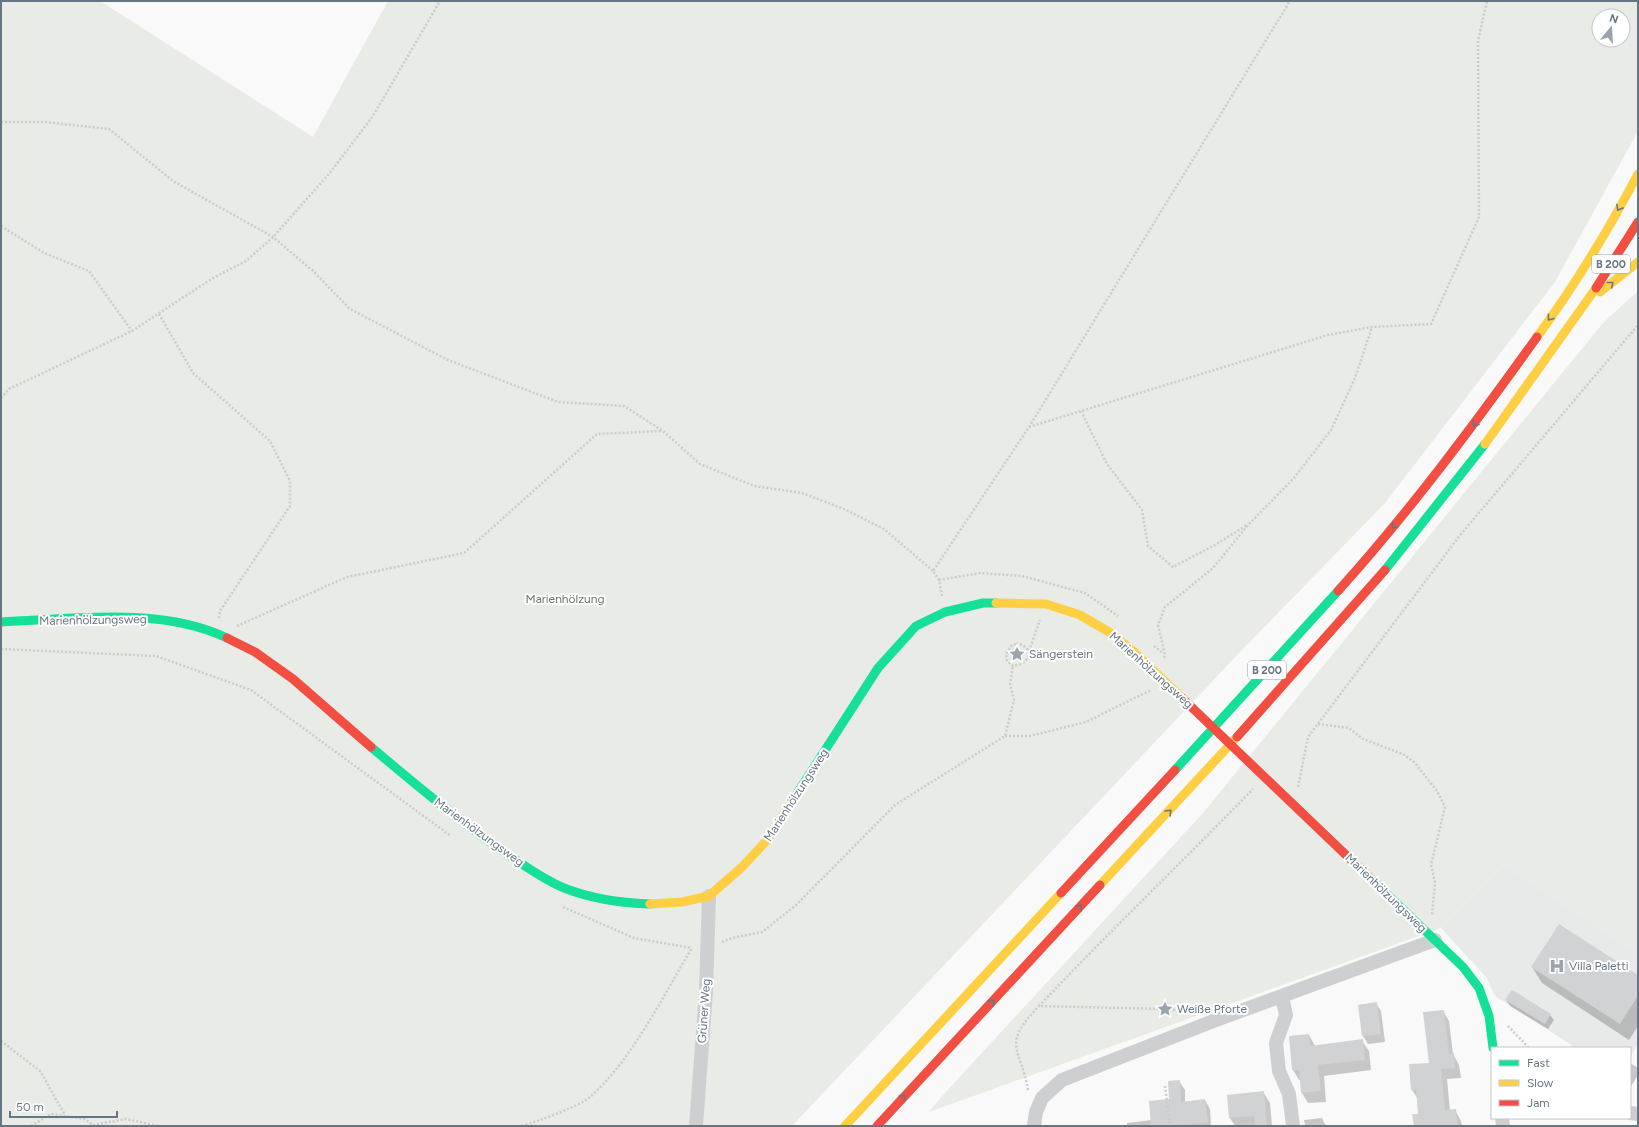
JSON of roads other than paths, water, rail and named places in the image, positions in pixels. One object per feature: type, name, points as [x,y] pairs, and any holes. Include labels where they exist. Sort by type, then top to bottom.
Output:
[{"type":"main road","name":"B 200","points":[[846,1126],[1225,717],[1374,551],[1474,425],[1568,294],[1638,174]]},
{"type":"main road","name":"B 200","points":[[877,1126],[1247,727],[1387,567],[1490,438],[1584,306],[1638,222]]},
{"type":"main road","points":[[1584,306],[1638,262]]},
{"type":"main road","name":"Marienhölzungsweg","points":[[1,622],[130,617],[164,619],[193,625],[218,634],[255,652],[293,679],[420,788],[482,837],[534,872],[571,890],[592,897],[620,903],[650,904],[682,902],[710,896],[742,868],[769,838],[878,668],[916,626],[945,612],[983,603],[1046,604],[1080,615],[1109,632],[1160,676],[1463,967],[1479,988],[1489,1016],[1494,1047]]},
{"type":"street","name":"Grüner Weg","points":[[696,1126],[710,896]]},
{"type":"street","name":"Marienhölzungsweg","points":[[1034,1126],[1036,1112],[1042,1098],[1062,1080],[1216,1020],[1435,940]]},
{"type":"street","points":[[1282,997],[1286,1015],[1276,1043],[1278,1071],[1289,1094],[1292,1126]]},
{"type":"place","name":"Sängerstein","points":[[1017,654]]},
{"type":"place","name":"Villa Paletti","points":[[1557,966]]},
{"type":"place","name":"Weiße Pforte","points":[[1165,1009]]},
{"type":"park label","name":"Marienhölzung","points":[[565,599]]}]
